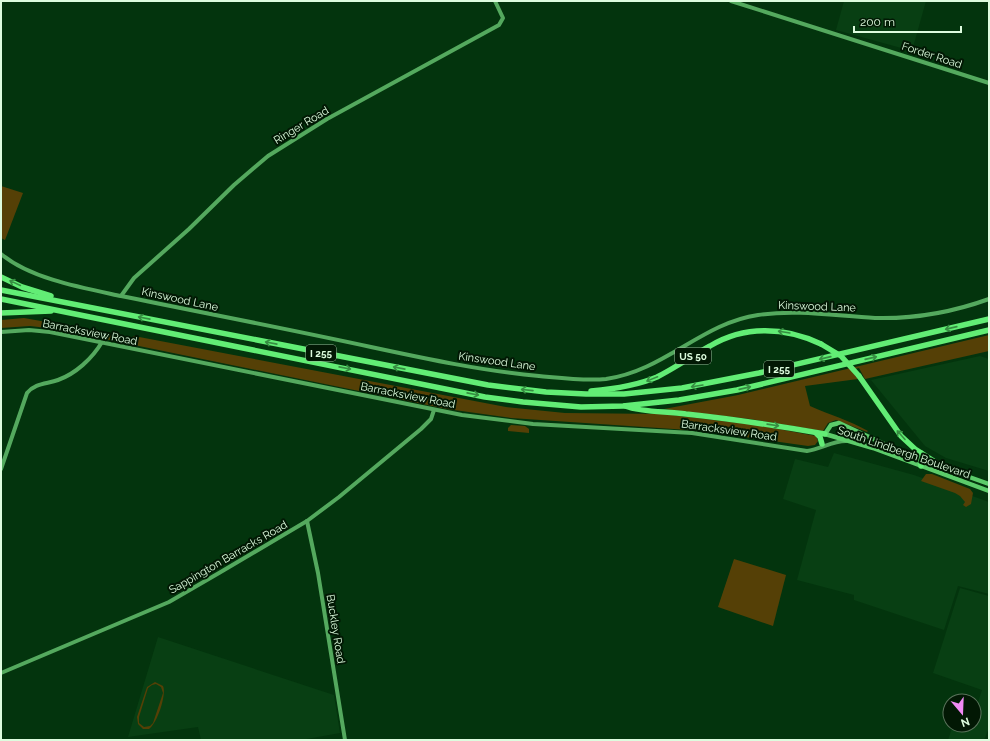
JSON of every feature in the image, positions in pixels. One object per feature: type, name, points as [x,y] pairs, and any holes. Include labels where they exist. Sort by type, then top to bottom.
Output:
[{"type":"highway","points":[[1,277],[22,287],[78,304]]},
{"type":"highway","name":"I 255","points":[[1,290],[482,384],[566,394],[643,392],[714,383],[989,319]]},
{"type":"highway","name":"I 255","points":[[1,299],[485,397],[555,405],[623,406],[724,393],[989,330]]},
{"type":"highway","points":[[1,313],[62,311]]},
{"type":"highway","name":"US 50","points":[[566,394],[621,388],[649,380],[673,368],[717,342],[750,332],[775,330],[789,332],[821,344],[841,356],[859,376],[901,436],[921,453],[943,467]]},
{"type":"highway","points":[[623,406],[633,409],[672,412],[760,423],[825,434]]},
{"type":"highway","points":[[816,433],[820,437],[822,444]]},
{"type":"highway","points":[[921,453],[922,463]]},
{"type":"main road","name":"South Lindbergh Boulevard","points":[[989,484],[943,467],[922,463],[825,434],[831,425],[839,423],[922,463],[989,491]]},
{"type":"street","name":"Ringer Road","points":[[121,296],[134,278],[234,185],[268,156],[327,119],[499,25],[502,22],[502,16],[495,1]]},
{"type":"street","name":"Forder Road","points":[[731,1],[989,83]]},
{"type":"street","name":"Kinswood Lane","points":[[1,254],[23,268],[88,289],[482,370],[590,380],[619,376],[653,365],[718,328],[755,315],[790,312],[878,318],[916,316],[959,308],[989,299]]},
{"type":"street","name":"Barracksview Road","points":[[1,332],[40,331],[102,342],[434,410],[506,421],[679,432],[803,450],[815,449],[836,442],[848,441]]},
{"type":"street","points":[[1,469],[27,393],[33,387],[57,380],[69,374],[90,358],[102,342]]},
{"type":"street","name":"Sappington Barracks Road","points":[[1,673],[169,602],[307,521],[339,497],[421,429],[431,419],[434,410]]},
{"type":"street","points":[[815,449],[822,444],[825,434]]},
{"type":"street","name":"Buckley Road","points":[[307,521],[318,573],[345,740]]},
{"type":"shaded area","points":[[844,1],[926,1],[912,51],[836,30]]},
{"type":"shaded area","points":[[1,186],[23,193],[5,240],[1,238]]},
{"type":"shaded area","points":[[24,318],[69,326],[94,333],[106,333],[131,338],[134,336],[506,407],[565,413],[663,414],[756,425],[816,436],[818,441],[815,445],[808,446],[703,431],[511,418],[447,409],[56,329],[30,326],[1,328],[1,320]]},
{"type":"shaded area","points":[[989,335],[989,351],[865,379],[859,368],[851,370],[858,379],[805,386],[810,406],[854,424],[868,431],[867,432],[836,420],[828,423],[823,431],[750,419],[664,409],[738,395]]},
{"type":"shaded area","points":[[980,356],[989,359],[989,471],[946,458],[925,446],[871,380]]},
{"type":"shaded area","points":[[511,425],[525,426],[529,429],[529,433],[508,431],[508,428]]},
{"type":"shaded area","points":[[834,453],[914,475],[989,502],[989,594],[958,586],[944,630],[854,600],[854,595],[797,580],[816,510],[783,499],[795,459],[828,467]]},
{"type":"shaded area","points":[[926,474],[932,474],[970,489],[973,493],[971,504],[966,507],[963,505],[965,502],[955,493],[921,481]]},
{"type":"shaded area","points":[[734,559],[786,575],[773,626],[718,607]]},
{"type":"shaded area","points":[[960,588],[989,596],[989,728],[984,740],[948,740],[950,733],[982,733],[982,690],[933,673]]},
{"type":"shaded area","points":[[158,637],[334,695],[340,733],[301,740],[201,740],[198,727],[128,737]]},
{"type":"shaded area","points":[[155,682],[163,686],[164,695],[158,715],[152,726],[149,729],[143,729],[138,724],[137,717],[147,687]],"holes":[[[156,684],[161,687],[163,693],[153,723],[150,726],[144,727],[139,723],[139,717],[148,688]]]}]
